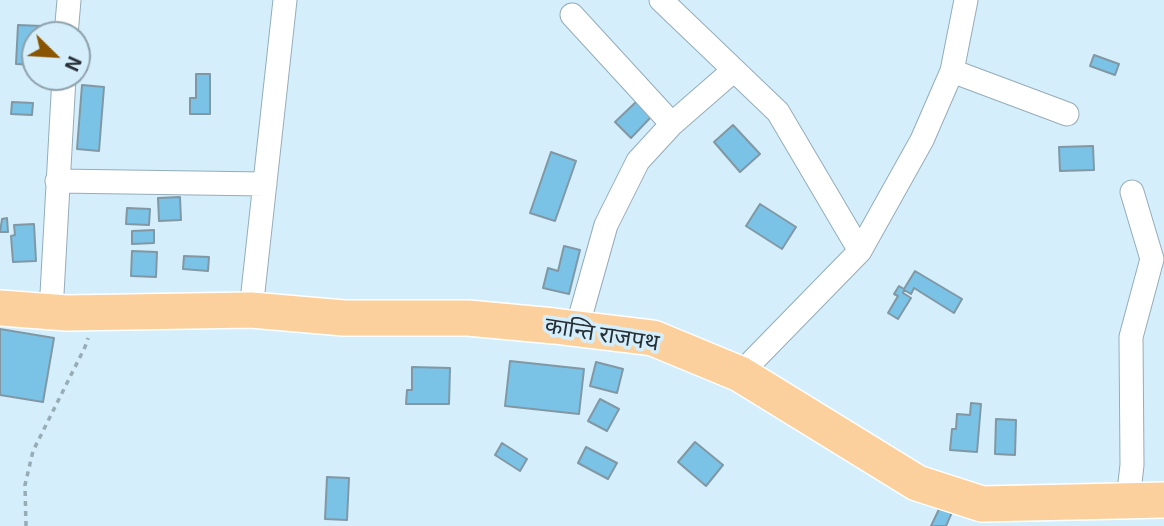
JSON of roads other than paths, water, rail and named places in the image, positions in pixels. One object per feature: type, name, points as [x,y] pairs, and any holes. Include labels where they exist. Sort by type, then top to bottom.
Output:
[{"type":"main road","name":"कान्ति राजपथ","points":[[4,305],[51,312],[251,310],[344,318],[468,318],[653,338],[740,374],[917,483],[978,515],[1128,500],[1164,500]]},
{"type":"street","points":[[67,21],[69,0]]},
{"type":"street","points":[[251,310],[285,0]]},
{"type":"street","points":[[661,0],[778,112],[860,251]]},
{"type":"street","points":[[740,374],[860,251],[922,140],[952,71],[967,0]]},
{"type":"street","points":[[572,15],[672,124]]},
{"type":"street","points":[[577,328],[606,225],[638,161],[672,124],[734,70]]},
{"type":"street","points":[[952,71],[1067,114]]},
{"type":"street","points":[[51,312],[63,91]]},
{"type":"street","points":[[57,181],[265,184]]},
{"type":"street","points":[[1128,500],[1132,465],[1131,337],[1158,256],[1132,192]]}]
